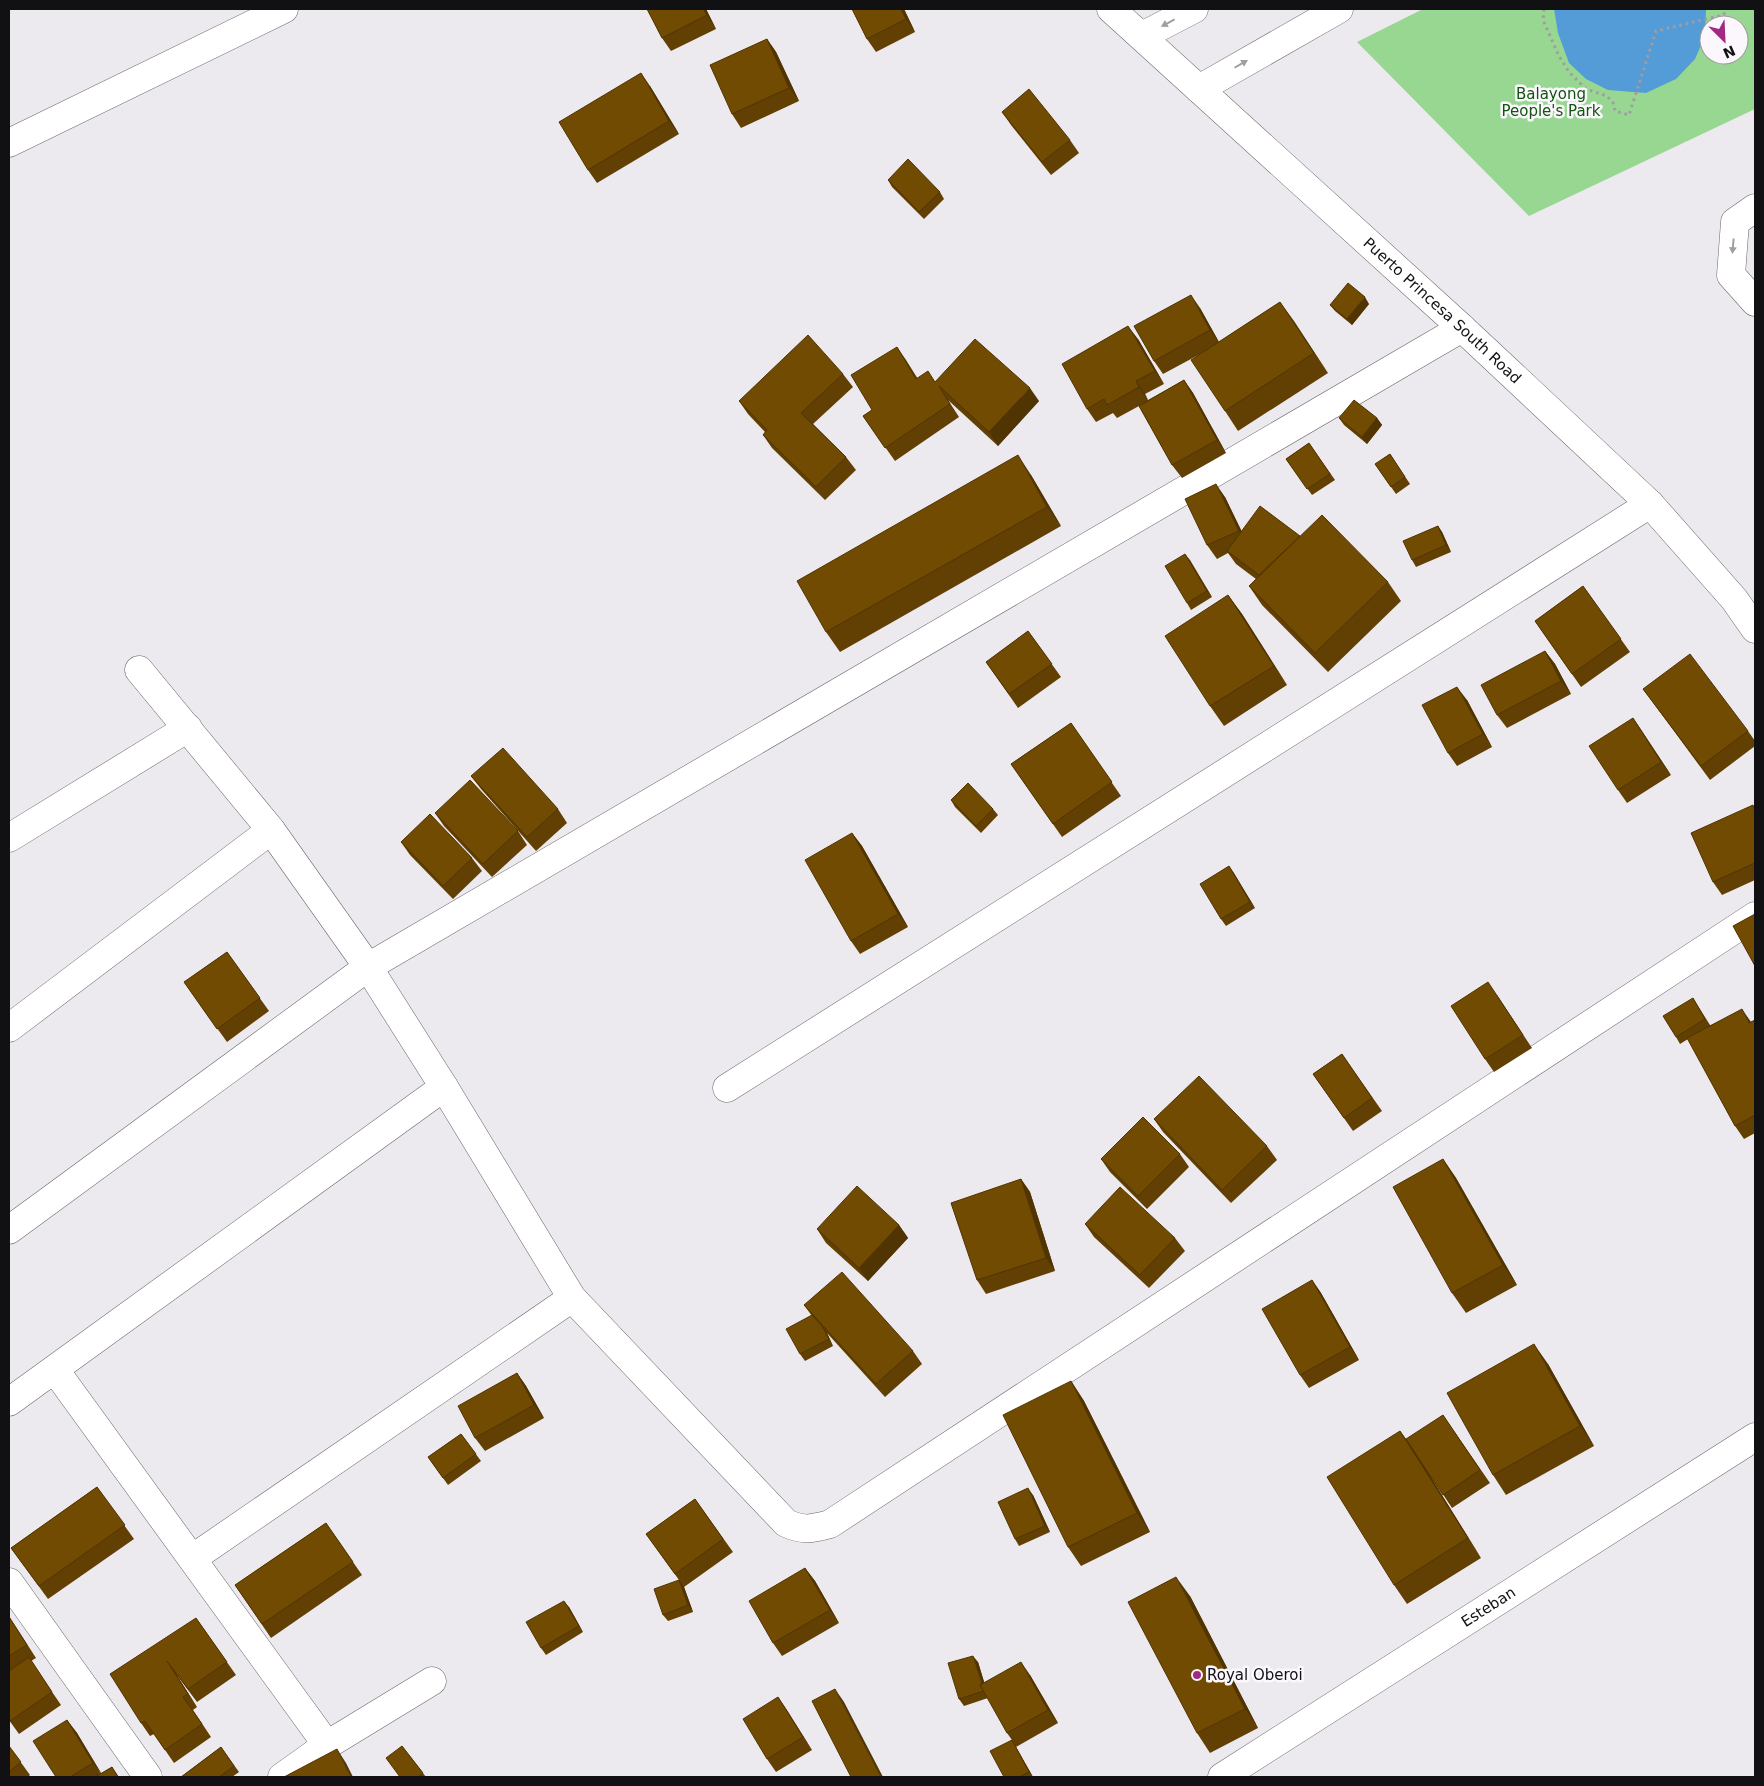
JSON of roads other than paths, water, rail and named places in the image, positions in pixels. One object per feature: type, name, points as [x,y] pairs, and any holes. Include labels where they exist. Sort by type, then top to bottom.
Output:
[{"type":"street","points":[[9,143],[284,9]]},
{"type":"street","name":"Puerto Princesa South Road","points":[[1111,9],[1462,328],[1650,504],[1734,599],[1755,629]]},
{"type":"street","points":[[1142,36],[1194,9]]},
{"type":"street","points":[[1199,88],[1339,9]]},
{"type":"street","points":[[1755,208],[1735,222],[1731,275],[1755,302]]},
{"type":"street","points":[[9,1230],[368,967],[1462,328]]},
{"type":"street","points":[[727,1088],[1650,504]]},
{"type":"street","points":[[140,670],[271,830],[368,967],[444,1086],[572,1298],[786,1523],[799,1529],[815,1528],[830,1524],[1755,916]]},
{"type":"street","points":[[9,838],[188,728]]},
{"type":"street","points":[[9,1028],[271,830]]},
{"type":"street","points":[[9,1402],[444,1086]]},
{"type":"street","points":[[193,1558],[572,1298]]},
{"type":"street","points":[[55,1370],[327,1745]]},
{"type":"street","name":"Esteban","points":[[1222,1777],[1755,1437]]},
{"type":"street","points":[[9,1582],[148,1777]]},
{"type":"street","points":[[282,1777],[327,1745],[432,1682]]},
{"type":"water","points":[[1554,9],[1706,9],[1706,15],[1699,15],[1699,50],[1695,59],[1676,79],[1646,93],[1608,90],[1586,79],[1569,63],[1558,33]]},
{"type":"place","name":"Royal Oberoi","points":[[1197,1675]]},
{"type":"park label","name":"Balayong People's Park","points":[[1551,102]]}]
